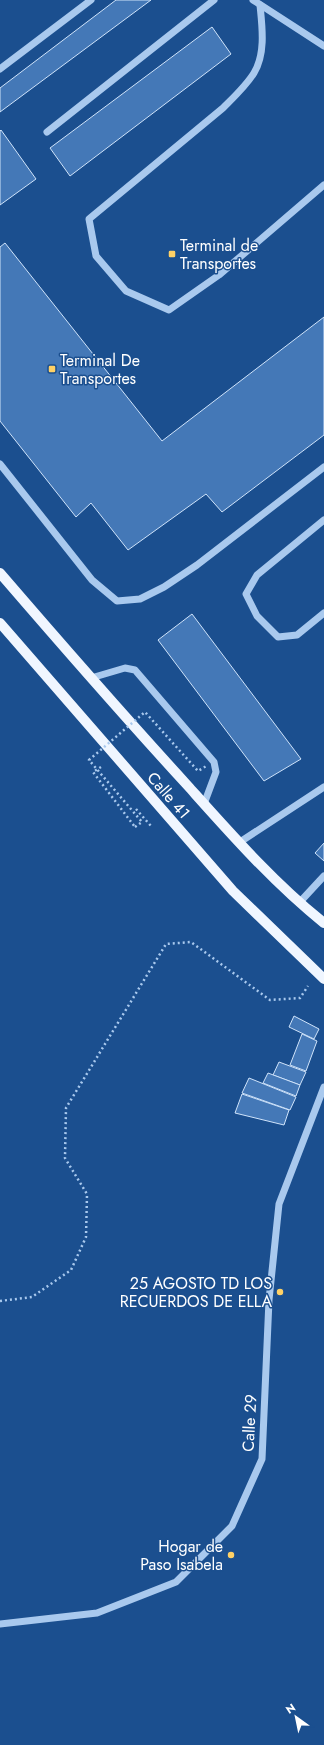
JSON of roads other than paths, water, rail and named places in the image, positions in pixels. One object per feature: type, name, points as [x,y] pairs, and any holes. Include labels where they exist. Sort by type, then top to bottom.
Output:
[{"type":"main road","name":"Calle 41","points":[[0,572],[90,678],[275,881],[324,923]]},
{"type":"main road","name":"Calle 41","points":[[0,623],[233,891],[324,979]]},
{"type":"street","points":[[0,69],[91,0]]},
{"type":"street","points":[[47,132],[214,0]]},
{"type":"street","points":[[252,0],[324,46]]},
{"type":"street","points":[[260,5],[262,50],[255,72],[223,108],[89,219],[96,256],[126,291],[169,310],[219,276],[324,185]]},
{"type":"street","points":[[0,464],[92,580],[116,601],[140,599],[164,587],[197,565],[324,467]]},
{"type":"street","points":[[324,520],[257,575],[246,594],[257,616],[278,637],[297,635],[324,613]]},
{"type":"street","points":[[90,678],[125,668],[135,670],[214,762],[216,772],[204,804]]},
{"type":"street","points":[[240,842],[324,787]]},
{"type":"street","points":[[299,903],[324,876]]},
{"type":"street","name":"Calle 29","points":[[0,1624],[97,1613],[176,1582],[232,1526],[262,1458],[269,1300],[279,1204],[324,1087]]},
{"type":"place","name":"Terminal de Transportes","points":[[172,254]]},
{"type":"place","name":"Terminal De Transportes","points":[[52,369]]},
{"type":"place","name":"25 AGOSTO TD LOS RECUERDOS DE ELLA","points":[[280,1292]]},
{"type":"place","name":"Hogar de Paso Isabela","points":[[231,1555]]}]
